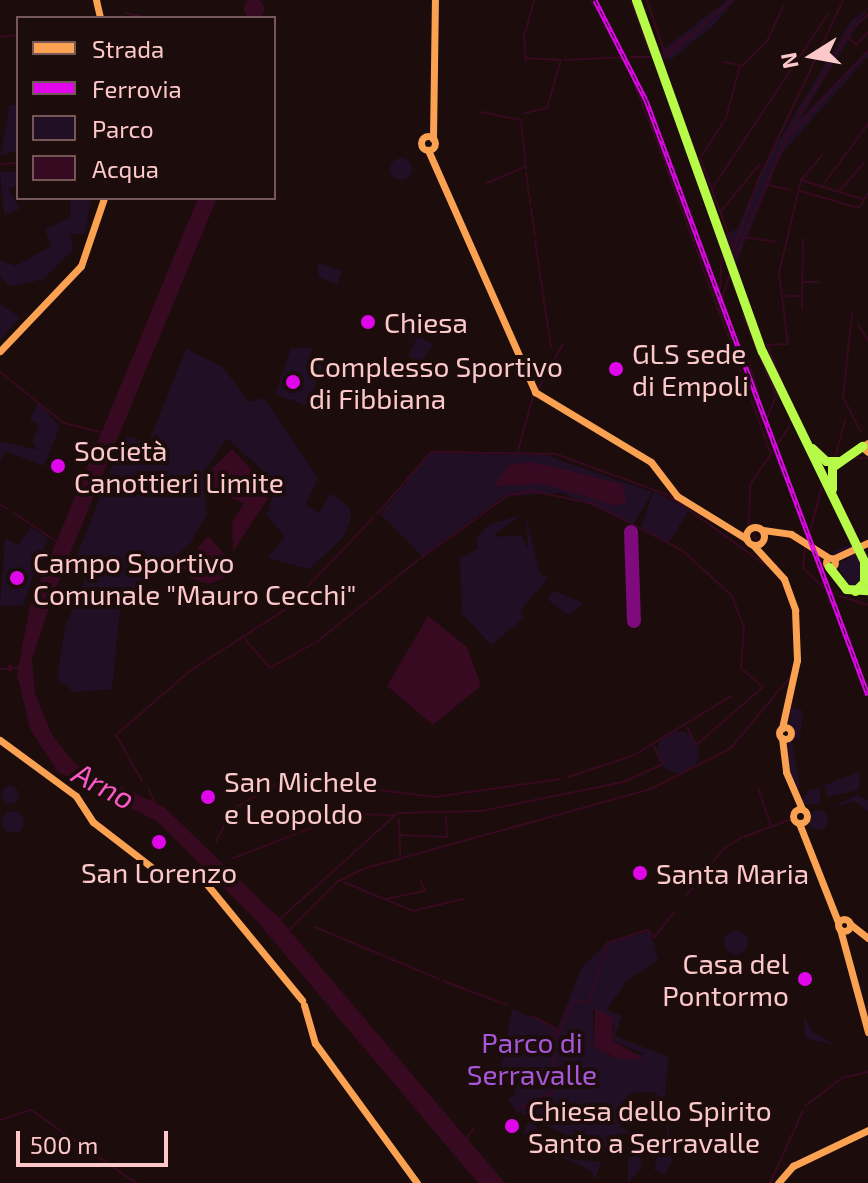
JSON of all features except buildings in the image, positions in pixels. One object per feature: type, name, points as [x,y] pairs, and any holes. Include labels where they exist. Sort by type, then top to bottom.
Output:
[{"type":"highway","points":[[639,0],[757,333],[867,564],[864,582],[855,591]]},
{"type":"highway","points":[[639,0],[762,351],[867,564]]},
{"type":"highway","points":[[805,438],[823,460],[839,461]]},
{"type":"highway","points":[[832,492],[830,471],[839,461],[864,450]]},
{"type":"highway","points":[[832,563],[839,579],[855,591],[868,590]]},
{"type":"main road","points":[[435,0],[435,127],[431,143],[535,392],[651,462],[677,496],[733,532],[758,539],[781,533],[832,563],[862,547]]},
{"type":"main road","points":[[0,349],[87,258],[103,200]]},
{"type":"main road","points":[[733,532],[748,530],[758,539],[763,557],[784,579],[795,610],[783,753],[798,811],[831,904],[844,926],[868,1032]]},
{"type":"main road","points":[[748,530],[758,539]]},
{"type":"main road","points":[[0,740],[70,791],[95,824],[155,870],[197,876],[303,1003],[312,1039],[417,1183]]},
{"type":"main road","points":[[844,926],[865,936]]},
{"type":"main road","points":[[778,1183],[793,1166],[868,1130]]},
{"type":"green space","points":[[727,0],[735,0],[717,22],[672,59],[660,60],[657,54]]},
{"type":"green space","points":[[868,8],[800,119],[868,49],[868,57],[782,153],[734,269],[723,236],[737,229],[763,167],[851,21]]},
{"type":"green space","points":[[10,105],[16,105],[16,151],[0,156]]},
{"type":"green space","points":[[401,158],[409,161],[412,169],[409,177],[401,180],[393,177],[390,169],[393,161]]},
{"type":"green space","points":[[16,171],[16,186],[9,189],[20,209],[4,215],[0,172]]},
{"type":"green space","points":[[71,200],[91,200],[85,234],[70,234],[73,249],[44,279],[10,287],[0,276],[0,260],[15,266],[52,246],[45,230],[70,218]]},
{"type":"green space","points":[[317,262],[342,271],[337,285],[319,277]]},
{"type":"green space","points":[[0,304],[20,317],[0,340]]},
{"type":"green space","points":[[408,332],[434,344],[421,361],[408,357],[417,338],[405,338]]},
{"type":"green space","points":[[291,348],[312,348],[308,361],[323,366],[307,406],[275,394]]},
{"type":"green space","points":[[186,349],[223,367],[249,402],[264,398],[318,478],[305,505],[319,513],[330,493],[350,508],[351,519],[343,538],[309,569],[268,558],[285,537],[267,515],[276,483],[227,438],[203,473],[207,514],[190,544],[121,600],[112,689],[73,692],[57,678],[65,628],[87,574],[74,563],[122,442],[126,436],[149,442]]},
{"type":"green space","points":[[38,402],[60,427],[44,466],[5,451],[0,462],[0,441],[38,450],[32,443],[39,425],[30,420]]},
{"type":"green space","points":[[431,453],[545,455],[652,492],[634,524],[562,493],[504,496],[422,556],[380,514]]},
{"type":"green space","points":[[654,491],[689,510],[668,544],[641,527]]},
{"type":"green space","points":[[520,516],[492,537],[521,535],[528,549],[526,517],[540,574],[548,578],[520,611],[525,617],[491,645],[462,614],[460,559],[478,549],[476,539],[489,524]]},
{"type":"green space","name":"Campo Sportivo Comunale \"Mauro Cecchi\"","points":[[31,527],[48,538],[23,605],[0,606],[5,538],[18,545]]},
{"type":"green space","points":[[849,536],[863,563],[865,575],[852,589],[837,566],[856,552],[833,555],[832,552],[850,544]]},
{"type":"green space","points":[[554,591],[584,603],[569,615],[547,599]]},
{"type":"green space","points":[[791,707],[803,711],[800,737],[792,741],[800,789],[794,792],[786,767]]},
{"type":"green space","points":[[678,731],[693,737],[699,752],[693,767],[678,773],[663,767],[657,752],[663,737]]},
{"type":"green space","points":[[859,772],[859,790],[827,797],[824,785]]},
{"type":"green space","points":[[10,786],[19,795],[10,804],[1,795]]},
{"type":"green space","points":[[819,788],[821,804],[800,804],[807,791]]},
{"type":"green space","points":[[856,795],[868,800],[868,812],[855,801],[831,808]]},
{"type":"green space","points":[[818,810],[825,813],[828,820],[825,827],[818,830],[811,827],[808,820],[811,813]]},
{"type":"green space","points":[[9,811],[17,811],[24,822],[17,833],[9,833],[2,826],[2,818]]},
{"type":"green space","points":[[736,930],[744,934],[748,942],[744,950],[736,954],[728,950],[724,942],[728,934]]},
{"type":"green space","name":"Parco di Serravalle","points":[[650,931],[658,960],[626,981],[607,1010],[622,1016],[615,1036],[669,1057],[665,1090],[672,1161],[665,1175],[654,1170],[659,1148],[639,1151],[627,1133],[612,1136],[604,1153],[516,1111],[508,1098],[516,1095],[512,1082],[503,1083],[501,1067],[512,1009],[557,1029],[582,967],[607,943]],"holes":[[[593,1009],[614,1024],[613,1041],[645,1054],[612,1057],[594,1047]],[[655,1092],[665,1104],[667,1136],[648,1145],[621,1127],[617,1109],[631,1093]]]},
{"type":"green space","points":[[804,1017],[813,1032],[836,1045],[805,1038]]},
{"type":"green space","points":[[529,1120],[571,1159],[602,1162],[594,1181],[592,1171],[556,1154],[560,1167],[546,1140],[523,1134]]},
{"type":"green space","points":[[639,1155],[642,1168],[628,1183],[628,1157]]},
{"type":"water","points":[[250,0],[258,0],[263,5],[261,16],[247,16],[245,13],[245,5]]},
{"type":"water","name":"Arno","points":[[197,200],[216,200],[52,597],[32,660],[35,693],[52,735],[76,765],[164,807],[277,916],[505,1183],[478,1183],[256,920],[157,821],[58,772],[30,729],[17,674],[30,606]]},
{"type":"water","points":[[232,449],[272,492],[233,552],[232,522],[244,503],[209,490],[205,476]]},
{"type":"water","points":[[532,462],[622,484],[627,502],[615,506],[544,484],[494,486],[511,464]]},
{"type":"water","points":[[208,536],[233,564],[229,576],[209,584],[190,578],[183,566]]},
{"type":"water","points":[[428,616],[467,647],[481,686],[433,725],[387,686]]},
{"type":"water","points":[[595,1008],[612,1017],[613,1041],[645,1059],[618,1059],[594,1047]]},
{"type":"waterway","points":[[526,60],[524,36],[534,0]]},
{"type":"waterway","points":[[591,0],[618,42],[654,134]]},
{"type":"waterway","points":[[631,0],[650,53]]},
{"type":"waterway","points":[[647,0],[666,57],[732,0]]},
{"type":"waterway","points":[[733,251],[757,183],[843,0]]},
{"type":"waterway","points":[[733,246],[700,158],[726,118],[739,69],[767,41],[783,7]]},
{"type":"waterway","points":[[126,13],[139,16]]},
{"type":"waterway","points":[[712,189],[828,14]]},
{"type":"waterway","points":[[787,135],[849,32],[868,14]]},
{"type":"waterway","points":[[847,38],[857,44],[868,32]]},
{"type":"waterway","points":[[663,54],[691,34]]},
{"type":"waterway","points":[[0,37],[16,35]]},
{"type":"waterway","points":[[736,256],[786,139],[868,51]]},
{"type":"waterway","points":[[565,60],[626,57]]},
{"type":"waterway","points":[[630,57],[653,57]]},
{"type":"waterway","points":[[525,58],[561,60],[547,108],[525,113]]},
{"type":"waterway","points":[[724,62],[740,65]]},
{"type":"waterway","points":[[481,112],[521,120],[526,169]]},
{"type":"waterway","points":[[822,186],[868,124]]},
{"type":"waterway","points":[[655,136],[721,317]]},
{"type":"waterway","points":[[783,384],[767,345],[788,344],[779,273],[801,180],[822,155]]},
{"type":"waterway","points":[[0,164],[16,163]]},
{"type":"waterway","points":[[838,192],[864,163]]},
{"type":"waterway","points":[[720,212],[760,164]]},
{"type":"waterway","points":[[487,183],[524,167]]},
{"type":"waterway","points":[[526,172],[528,186]]},
{"type":"waterway","points":[[801,180],[862,199]]},
{"type":"waterway","points":[[764,184],[790,190]]},
{"type":"waterway","points":[[528,188],[529,195]]},
{"type":"waterway","points":[[800,191],[859,208],[868,193]]},
{"type":"waterway","points":[[530,199],[530,204]]},
{"type":"waterway","points":[[531,208],[535,236]]},
{"type":"waterway","points":[[742,237],[776,242]]},
{"type":"waterway","points":[[802,309],[803,239]]},
{"type":"waterway","points":[[535,241],[551,347]]},
{"type":"waterway","points":[[720,289],[722,255]]},
{"type":"waterway","points":[[730,273],[719,310],[770,452]]},
{"type":"waterway","points":[[803,282],[818,282]]},
{"type":"waterway","points":[[787,296],[801,296]]},
{"type":"waterway","points":[[852,314],[843,397],[861,432]]},
{"type":"waterway","points":[[743,315],[756,347]]},
{"type":"waterway","points":[[858,325],[868,340]]},
{"type":"waterway","points":[[537,391],[563,344]]},
{"type":"waterway","points":[[746,354],[759,395]]},
{"type":"waterway","points":[[760,357],[777,396]]},
{"type":"waterway","points":[[0,372],[64,423],[104,433]]},
{"type":"waterway","points":[[518,451],[533,396]]},
{"type":"waterway","points":[[767,418],[775,398]]},
{"type":"waterway","points":[[835,458],[845,420]]},
{"type":"waterway","points":[[776,446],[790,426]]},
{"type":"waterway","points":[[749,525],[750,485],[775,448]]},
{"type":"waterway","points":[[377,514],[431,452],[556,454],[668,495],[767,566]]},
{"type":"waterway","points":[[853,458],[868,458]]},
{"type":"waterway","points":[[810,532],[822,486]]},
{"type":"waterway","points":[[421,558],[507,496],[533,491],[594,504],[683,551],[732,596],[744,628],[741,668],[763,687],[696,745],[687,727]]},
{"type":"waterway","points":[[0,505],[8,509]]},
{"type":"waterway","points":[[14,513],[56,541]]},
{"type":"waterway","name":"Arno","points":[[142,781],[116,735],[190,671],[286,609],[374,517]]},
{"type":"waterway","points":[[752,530],[757,542]]},
{"type":"waterway","points":[[805,547],[803,568],[827,590]]},
{"type":"waterway","points":[[245,639],[270,668],[318,641],[418,560]]},
{"type":"waterway","points":[[832,592],[836,594]]},
{"type":"waterway","points":[[839,596],[868,605]]},
{"type":"waterway","points":[[0,669],[19,668]]},
{"type":"waterway","points":[[288,931],[337,882],[366,868],[651,789],[731,748],[791,676]]},
{"type":"waterway","points":[[568,777],[634,755],[731,696]]},
{"type":"waterway","points":[[279,920],[398,813],[481,811],[623,782],[663,764],[653,744]]},
{"type":"waterway","points":[[216,842],[233,809],[276,784],[309,781],[434,797],[560,779]]},
{"type":"waterway","points":[[758,788],[771,825]]},
{"type":"waterway","name":"Arno","points":[[149,790],[155,803]]},
{"type":"waterway","points":[[233,858],[348,814],[394,815]]},
{"type":"waterway","points":[[399,835],[447,837],[446,817]]},
{"type":"waterway","points":[[399,819],[400,856]]},
{"type":"waterway","points":[[744,837],[789,820]]},
{"type":"waterway","points":[[686,896],[724,848],[741,838]]},
{"type":"waterway","points":[[386,899],[425,891],[420,880]]},
{"type":"waterway","points":[[344,882],[413,911],[463,899]]},
{"type":"waterway","points":[[518,1109],[554,1091],[554,1044],[573,1000],[588,1003],[607,943],[648,930],[654,937],[674,912]]},
{"type":"waterway","points":[[315,927],[439,979]]},
{"type":"waterway","points":[[443,981],[507,1005]]},
{"type":"waterway","points":[[507,1038],[547,1051],[557,1029],[531,1016]]},
{"type":"waterway","points":[[805,1106],[842,1078],[868,1072]]},
{"type":"waterway","points":[[0,1120],[31,1110],[136,1183]]},
{"type":"waterway","points":[[770,1183],[803,1111]]},
{"type":"waterway","points":[[467,1138],[473,1129]]},
{"type":"runway","points":[[631,532],[634,621]]},
{"type":"railway","points":[[595,0],[646,100],[868,695]]},
{"type":"place","name":"Chiesa","points":[[368,322]]},
{"type":"place","name":"GLS sede di Empoli","points":[[616,369]]},
{"type":"place","name":"Complesso Sportivo di Fibbiana","points":[[293,382]]},
{"type":"place","name":"Società Canottieri Limite","points":[[58,466]]},
{"type":"place","name":"Campo Sportivo Comunale \"Mauro Cecchi\"","points":[[17,578]]},
{"type":"place","name":"San Michele e Leopoldo","points":[[208,797]]},
{"type":"place","name":"San Lorenzo","points":[[159,842]]},
{"type":"place","name":"Santa Maria","points":[[640,873]]},
{"type":"place","name":"Casa del Pontormo","points":[[805,979]]},
{"type":"place","name":"Chiesa dello Spirito Santo a Serravalle","points":[[512,1126]]}]
